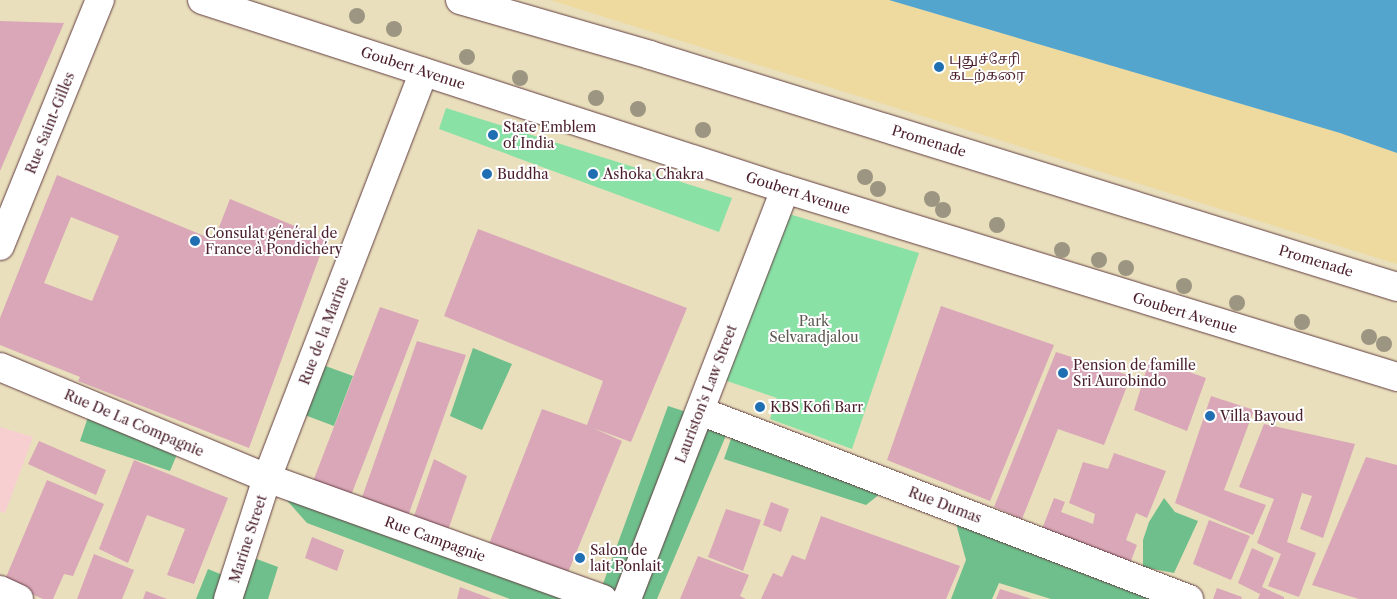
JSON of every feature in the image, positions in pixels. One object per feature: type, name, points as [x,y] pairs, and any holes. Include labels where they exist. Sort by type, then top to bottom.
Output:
[{"type":"street","name":"Rue Saint-Gilles","points":[[0,246],[100,0]]},
{"type":"street","name":"Goubert Avenue","points":[[202,0],[784,189],[1397,377]]},
{"type":"street","name":"Promenade","points":[[460,0],[650,55],[1397,287]]},
{"type":"street","name":"Rue de la Marine","points":[[267,478],[424,72]]},
{"type":"street","name":"Lauriston's Law Street","points":[[628,599],[784,189]]},
{"type":"street","name":"Rue De La Compagnie","points":[[0,367],[267,478]]},
{"type":"street","name":"Rue Dumas","points":[[700,411],[1189,599]]},
{"type":"street","name":"Marine Street","points":[[228,599],[267,478]]},
{"type":"street","name":"Rue Campagnie","points":[[267,478],[603,599]]},
{"type":"street","points":[[0,590],[19,599]]},
{"type":"shaded area","points":[[0,427],[33,437],[5,513],[0,512]]},
{"type":"green space","points":[[446,108],[732,198],[719,232],[439,129]]},
{"type":"green space","name":"Park Selvaradjalou","points":[[779,211],[919,253],[852,449],[770,419],[777,398],[715,377]]},
{"type":"green space","points":[[473,348],[512,364],[482,430],[450,416]]},
{"type":"green space","points":[[320,364],[353,376],[334,426],[302,414]]},
{"type":"green space","points":[[668,406],[730,426],[657,599],[618,599],[600,592]]},
{"type":"green space","points":[[90,411],[180,447],[170,471],[80,441]]},
{"type":"green space","points":[[734,430],[885,490],[866,505],[724,459]]},
{"type":"green space","points":[[283,496],[577,599],[510,599],[307,523]]},
{"type":"green space","points":[[1164,498],[1175,512],[1198,521],[1174,573],[1143,567],[1143,540],[1149,522]]},
{"type":"green space","points":[[955,520],[1164,599],[1051,599],[999,583],[992,599],[951,599],[966,560]]},
{"type":"green space","points":[[249,556],[278,567],[268,599],[236,599]]},
{"type":"green space","points":[[208,569],[230,578],[223,599],[196,599]]},
{"type":"sand","name":"புதுச்சேரி கடற்கரை","points":[[550,0],[889,0],[1340,133],[1397,153],[1397,264]]},
{"type":"water","points":[[889,0],[1397,0],[1397,153],[1340,133]]},
{"type":"building","points":[[0,21],[64,23],[0,171]]},
{"type":"building","points":[[57,175],[214,240],[230,199],[326,239],[249,448],[78,381],[80,377],[0,345],[0,318]],"holes":[[[71,217],[119,236],[92,301],[44,283]]]},
{"type":"building","points":[[478,229],[687,308],[631,442],[593,428],[622,441],[567,575],[487,549],[542,409],[587,425],[603,381],[444,316]]},
{"type":"building","points":[[941,306],[1054,345],[990,501],[887,460]]},
{"type":"building","points":[[380,307],[419,320],[350,498],[312,484]]},
{"type":"building","points":[[417,341],[466,355],[408,516],[360,503]]},
{"type":"building","points":[[1056,352],[1131,376],[1104,445],[1058,429],[1022,519],[994,507]]},
{"type":"building","points":[[1150,358],[1206,378],[1187,431],[1134,410]]},
{"type":"building","points":[[1211,396],[1254,410],[1224,490],[1266,505],[1253,535],[1175,503]]},
{"type":"building","points":[[1264,424],[1355,444],[1323,538],[1300,529],[1312,496],[1302,493],[1287,542],[1316,553],[1299,597],[1268,586],[1281,554],[1257,543],[1274,499],[1239,487]]},
{"type":"building","points":[[39,441],[106,470],[96,495],[28,464]]},
{"type":"building","points":[[1114,453],[1166,471],[1147,518],[1136,513],[1126,540],[1137,545],[1129,566],[1039,537],[1054,498],[1065,502],[1061,512],[1093,524],[1095,514],[1069,503],[1083,462],[1108,469]]},
{"type":"building","points":[[1366,457],[1397,465],[1397,599],[1359,599],[1312,585]]},
{"type":"building","points":[[434,459],[467,476],[447,533],[413,519]]},
{"type":"building","points":[[134,460],[228,498],[194,584],[167,575],[185,529],[147,515],[128,563],[99,549]]},
{"type":"building","points":[[47,480],[104,504],[73,576],[64,574],[53,599],[43,599],[4,582]]},
{"type":"building","points":[[771,502],[789,509],[781,532],[763,525]]},
{"type":"building","points":[[726,509],[761,520],[743,571],[708,557]]},
{"type":"building","points":[[821,516],[960,566],[946,599],[761,599],[773,573],[782,577],[792,555],[805,560]]},
{"type":"building","points":[[1209,520],[1250,536],[1231,580],[1193,564]]},
{"type":"building","points":[[312,537],[344,550],[337,571],[305,558]]},
{"type":"building","points":[[1252,548],[1274,558],[1262,587],[1284,597],[1284,599],[1258,599],[1260,594],[1238,583]]},
{"type":"building","points":[[94,554],[134,570],[122,599],[77,599]]},
{"type":"building","points":[[698,556],[749,575],[740,596],[746,599],[680,599]]},
{"type":"building","points":[[460,587],[492,599],[457,599]]},
{"type":"building","points":[[1217,588],[1242,597],[1241,599],[1213,599]]},
{"type":"building","points":[[1000,589],[1032,599],[996,599]]},
{"type":"building","points":[[146,591],[167,599],[143,599]]},
{"type":"place","name":"புதுச்சேரி கடற்கரை","points":[[939,67]]},
{"type":"place","name":"State Emblem of India","points":[[493,135]]},
{"type":"place","name":"Buddha","points":[[487,174]]},
{"type":"place","name":"Ashoka Chakra","points":[[593,174]]},
{"type":"place","name":"Consulat général de France à Pondichéry","points":[[195,241]]},
{"type":"place","name":"Pension de famille Sri Aurobindo","points":[[1063,373]]},
{"type":"place","name":"KBS Kofi Barr","points":[[760,407]]},
{"type":"place","name":"Villa Bayoud","points":[[1210,416]]},
{"type":"place","name":"Salon de lait Ponlait","points":[[580,558]]}]
